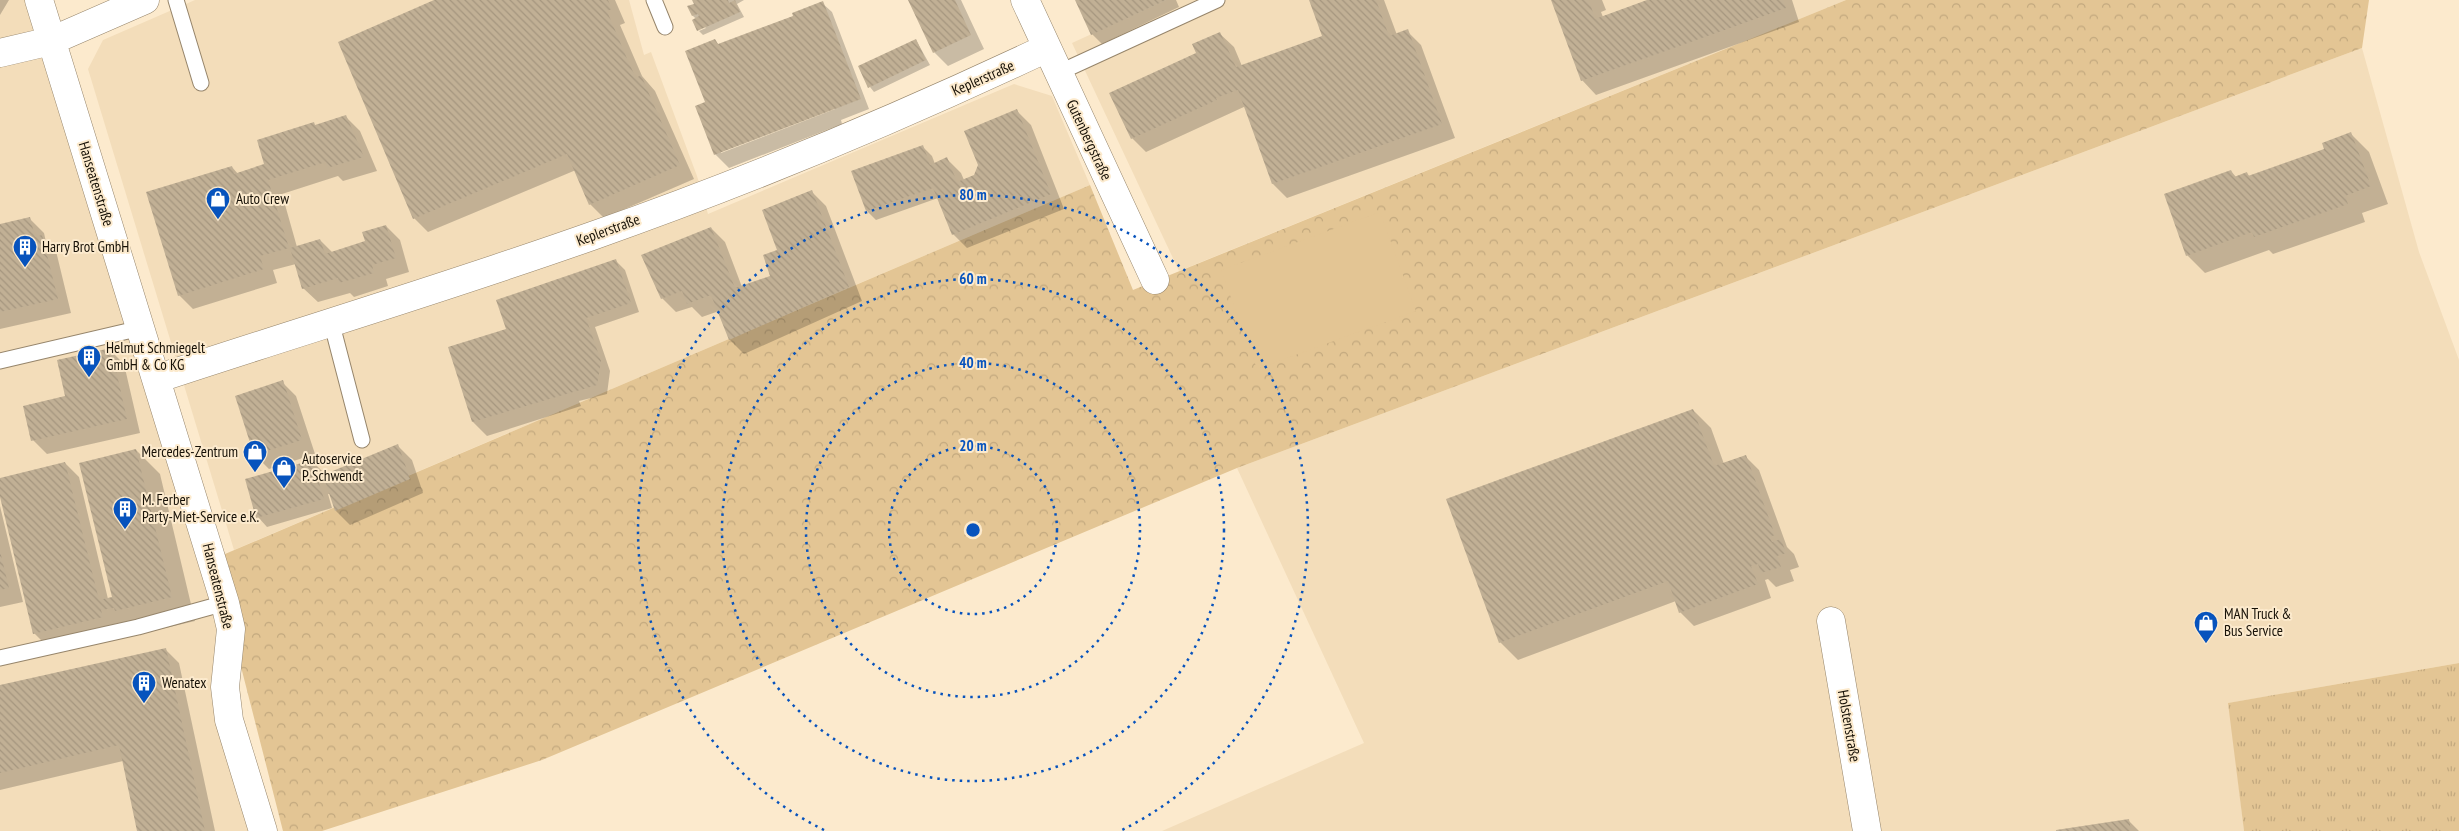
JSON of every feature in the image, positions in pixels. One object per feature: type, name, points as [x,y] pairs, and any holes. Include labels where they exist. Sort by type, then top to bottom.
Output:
[{"type":"street","name":"Hanseatenstraße","points":[[39,0],[225,603],[231,629],[224,687],[229,720],[263,831]]},
{"type":"street","points":[[0,53],[51,41],[145,0]]},
{"type":"street","name":"Gutenbergstraße","points":[[1025,0],[1155,280]]},
{"type":"street","name":"Keplerstraße","points":[[156,379],[592,236],[859,132],[1047,48]]},
{"type":"street","name":"Holstenstraße","points":[[1831,621],[1867,831]]},
{"type":"lane","points":[[176,0],[201,84]]},
{"type":"lane","points":[[654,0],[665,27]]},
{"type":"lane","points":[[1058,73],[1217,0]]},
{"type":"lane","points":[[331,321],[362,440]]},
{"type":"lane","points":[[0,361],[141,328]]},
{"type":"lane","points":[[0,658],[138,627],[225,603]]},
{"type":"shaded area","points":[[0,0],[39,0],[230,656],[263,831],[0,831]]},
{"type":"shaded area","points":[[195,0],[629,0],[644,55],[651,52],[697,176],[708,214],[1014,84],[1052,96],[1090,185],[234,550],[88,69],[103,40]]},
{"type":"shaded area","points":[[1166,0],[1846,0],[1179,271],[1072,43]]},
{"type":"shaded area","points":[[2362,48],[2419,252],[2459,360],[2459,663],[2229,703],[2244,831],[1162,831],[1364,743],[1237,468]]},
{"type":"green space","points":[[1846,0],[2369,0],[2362,48],[1237,468],[542,760],[322,831],[283,831],[239,659],[218,557],[1090,185],[1133,290]]},
{"type":"green space","points":[[1380,212],[1416,311],[1257,369],[1221,270]]},
{"type":"green space","points":[[2459,663],[2459,831],[2244,831],[2228,703]]},
{"type":"building","points":[[434,0],[608,0],[612,9],[607,11],[628,61],[636,78],[641,75],[680,165],[589,205],[567,154],[413,219],[338,42]]},
{"type":"building","points":[[692,0],[728,0],[729,3],[735,0],[740,12],[697,31],[692,20],[699,16],[698,14],[692,16],[687,6],[694,4]]},
{"type":"building","points":[[908,0],[955,0],[971,35],[933,53]]},
{"type":"building","points":[[1075,0],[1166,0],[1091,35]]},
{"type":"building","points":[[1309,0],[1376,0],[1389,36],[1408,29],[1442,124],[1272,184],[1238,90],[1216,98],[1217,100],[1131,139],[1109,93],[1196,53],[1192,44],[1220,32],[1236,67],[1322,36]]},
{"type":"building","points":[[1551,0],[1589,0],[1595,19],[1647,0],[1783,0],[1786,8],[1581,81]]},
{"type":"building","points":[[823,1],[861,99],[714,155],[695,106],[705,102],[685,51],[715,39],[718,44],[793,16],[792,13]]},
{"type":"building","points":[[916,39],[926,60],[868,88],[858,66]]},
{"type":"building","points":[[1017,109],[1051,194],[952,235],[933,188],[866,211],[851,171],[923,145],[930,165],[947,157],[957,182],[974,175],[978,165],[964,131]]},
{"type":"building","name":"Auto Crew","points":[[346,115],[364,157],[327,168],[326,162],[268,180],[289,248],[260,256],[264,269],[178,296],[146,192],[232,166],[234,174],[264,164],[257,140],[314,122],[315,125]]},
{"type":"building","points":[[2351,132],[2371,186],[2345,196],[2348,204],[2254,237],[2252,232],[2186,256],[2164,194],[2231,170],[2234,177],[2247,172],[2248,176],[2324,149],[2322,143]]},
{"type":"building","points":[[812,190],[849,287],[729,340],[711,295],[687,304],[682,291],[661,299],[641,255],[711,227],[735,288],[770,276],[763,255],[777,250],[762,210]]},
{"type":"building","name":"Harry Brot GmbH","points":[[30,217],[35,237],[42,235],[58,299],[0,312],[0,224]]},
{"type":"building","points":[[386,225],[396,258],[372,265],[374,273],[339,283],[338,278],[302,289],[290,248],[320,239],[325,254],[365,241],[362,232]]},
{"type":"building","points":[[616,259],[631,303],[586,318],[601,361],[597,385],[472,422],[448,347],[506,329],[496,300]]},
{"type":"building","name":"Helmut Schmiegelt GmbH & Co KG","points":[[111,348],[127,419],[31,441],[23,406],[65,396],[57,360]]},
{"type":"building","points":[[283,380],[302,440],[254,455],[235,396]]},
{"type":"building","points":[[1693,409],[1714,466],[1746,455],[1775,535],[1770,537],[1772,542],[1781,539],[1786,553],[1777,556],[1781,567],[1761,573],[1758,564],[1751,566],[1758,584],[1679,613],[1668,581],[1499,643],[1446,499]]},
{"type":"building","points":[[398,444],[410,479],[335,511],[323,475]]},
{"type":"building","points":[[136,449],[172,597],[115,611],[114,608],[101,610],[103,617],[33,634],[0,497],[0,478],[65,462],[99,600],[112,597],[79,463]]},
{"type":"building","name":"Autoservice P. Schwendt","points":[[312,460],[324,499],[256,518],[245,479]]},
{"type":"building","points":[[0,551],[9,588],[0,590]]},
{"type":"building","points":[[166,648],[205,831],[137,831],[119,745],[0,773],[0,685]]},
{"type":"building","points":[[2129,819],[2131,831],[2056,831],[2056,830]]},
{"type":"place","name":"Auto Crew","points":[[218,220]]},
{"type":"place","name":"Harry Brot GmbH","points":[[25,268]]},
{"type":"place","name":"Helmut Schmiegelt GmbH & Co KG","points":[[89,378]]},
{"type":"place","name":"Mercedes-Zentrum","points":[[255,473]]},
{"type":"place","name":"Autoservice P. Schwendt","points":[[284,489]]},
{"type":"place","name":"M. Ferber Party-Miet-Service e.K.","points":[[125,530]]},
{"type":"place","name":"MAN Truck & Bus Service","points":[[2206,644]]},
{"type":"place","name":"Wenatex","points":[[144,704]]}]
